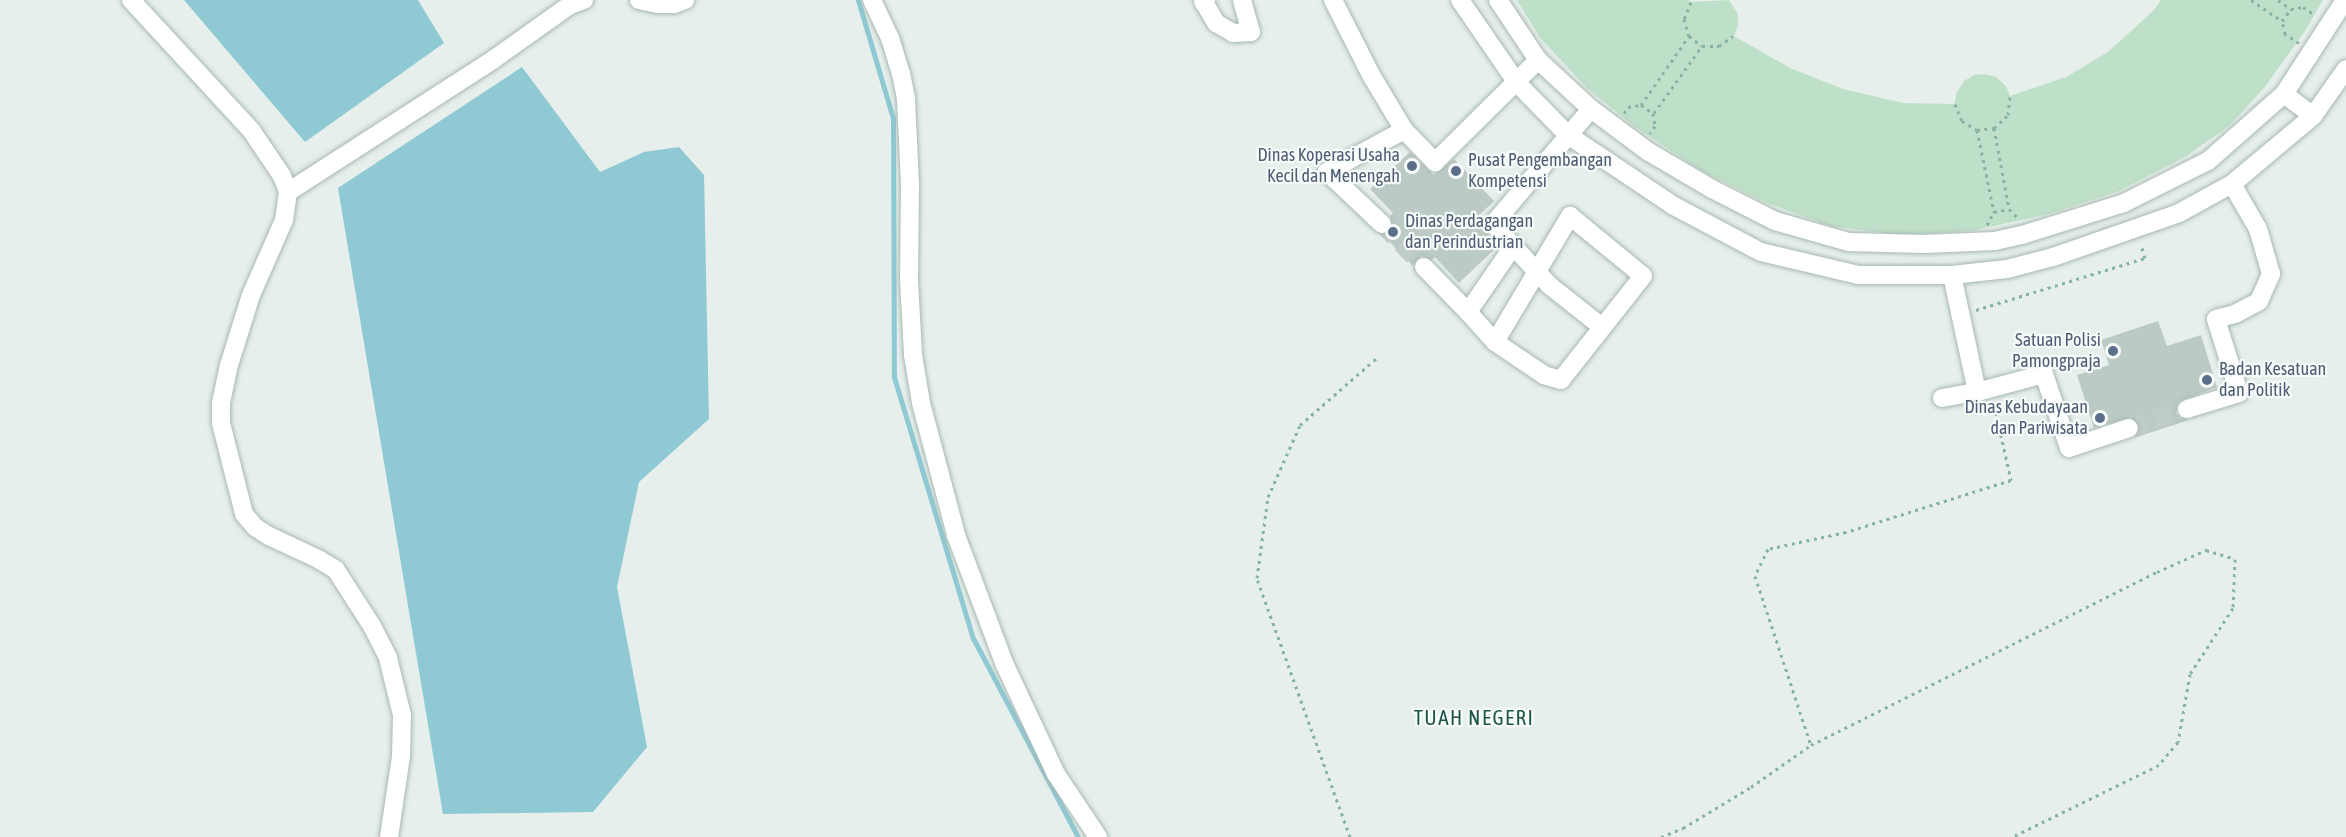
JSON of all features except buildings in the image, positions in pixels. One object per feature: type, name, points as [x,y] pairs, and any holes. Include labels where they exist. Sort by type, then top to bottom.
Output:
[{"type":"street","points":[[131,0],[250,130],[282,176],[288,192],[284,220],[251,296],[229,365],[221,404],[221,423],[244,514],[255,527],[269,536],[336,570],[372,626],[388,658],[402,715],[401,756],[389,837]]},
{"type":"street","points":[[288,192],[494,59],[570,5],[584,0]]},
{"type":"street","points":[[639,0],[658,4],[674,4],[685,0]]},
{"type":"street","points":[[872,0],[890,38],[902,73],[906,99],[910,185],[909,280],[913,355],[921,403],[953,524],[1004,663],[1056,774],[1098,837]]},
{"type":"street","points":[[1206,0],[1203,1],[1216,23],[1233,33],[1251,32],[1242,0]]},
{"type":"street","points":[[1333,0],[1371,75],[1404,130],[1435,162],[1538,60]]},
{"type":"street","points":[[1460,0],[1517,83],[1568,135],[1674,206],[1761,252],[1858,276],[1952,275],[2007,269],[2054,257],[2179,213],[2232,184],[2313,116],[2346,69]]},
{"type":"street","points":[[1498,0],[1538,60],[1591,109],[1641,146],[1712,189],[1775,221],[1848,242],[1924,244],[1991,241],[2048,228],[2124,203],[2208,162],[2284,94],[2313,52],[2339,29],[2345,0]]},
{"type":"street","points":[[2284,94],[2313,116]]},
{"type":"street","points":[[1591,109],[1493,224],[1549,285],[1602,327]]},
{"type":"street","points":[[1382,224],[1327,172],[1404,130]]},
{"type":"street","points":[[2187,409],[2239,393],[2216,320],[2235,314],[2259,301],[2271,274],[2258,229],[2232,184]]},
{"type":"street","points":[[2124,203],[2136,229]]},
{"type":"street","points":[[1424,267],[1495,342],[1544,375],[1562,380],[1643,276],[1570,216],[1495,342]]},
{"type":"street","points":[[2048,228],[2054,257]]},
{"type":"street","points":[[1468,312],[1514,245]]},
{"type":"street","points":[[1952,275],[1984,391]]},
{"type":"street","points":[[1942,398],[1984,391],[2044,374],[2069,448],[2129,428]]},
{"type":"path","points":[[2251,0],[2282,21],[2285,34],[2313,52]]},
{"type":"path","points":[[2278,0],[2290,9],[2303,7],[2339,29]]},
{"type":"path","points":[[1691,2],[1684,19],[1689,36],[1702,46],[1719,46],[1733,36]]},
{"type":"path","points":[[2282,21],[2290,9]]},
{"type":"path","points":[[1641,105],[1689,36]]},
{"type":"path","points":[[1641,146],[1655,126],[1653,113],[1702,46]]},
{"type":"path","points":[[1954,104],[1962,121],[1977,130],[1994,128],[2008,115],[2010,96]]},
{"type":"path","points":[[1614,127],[1628,107],[1641,105],[1653,113]]},
{"type":"path","points":[[1994,128],[2009,209]]},
{"type":"path","points":[[1977,130],[1994,213]]},
{"type":"path","points":[[1972,311],[2145,258],[2136,229]]},
{"type":"path","points":[[1350,837],[1257,578],[1268,497],[1300,425],[1379,356]]},
{"type":"path","points":[[1811,745],[1755,576],[1768,549],[1846,532],[2011,480],[1984,391]]},
{"type":"path","points":[[1660,837],[1683,828],[1751,787],[1811,745],[2157,572],[2206,550],[2235,559],[2233,608],[2190,674],[2178,742],[2159,765],[2012,837]]},
{"type":"green space","points":[[1517,0],[1688,0],[1691,2],[1729,0],[1738,14],[1738,25],[1734,36],[1790,68],[1843,89],[1903,103],[1954,104],[1957,92],[1964,81],[1974,75],[1984,74],[1996,77],[2006,86],[2010,96],[2066,77],[2108,52],[2153,11],[2161,0],[2323,0],[2305,31],[2264,88],[2229,126],[2185,157],[2119,191],[2049,214],[1970,231],[1901,235],[1830,226],[1767,203],[1702,171],[1635,127],[1587,88],[1541,39]]},
{"type":"water","points":[[184,0],[418,0],[444,43],[305,142]]},
{"type":"water","points":[[522,67],[600,172],[644,152],[679,147],[704,175],[709,419],[639,482],[617,587],[647,747],[593,812],[443,814],[338,188]]},
{"type":"waterway","points":[[858,0],[893,118],[894,377],[973,638],[1078,837]]},
{"type":"tunnel","points":[[1382,224],[1424,267]]},
{"type":"tunnel","points":[[2129,428],[2187,409]]},
{"type":"place","name":"Dinas Koperasi Usaha Kecil dan Menengah","points":[[1412,166]]},
{"type":"place","name":"Pusat Pengembangan Kompetensi","points":[[1456,171]]},
{"type":"place","name":"Dinas Perdagangan dan Perindustrian","points":[[1393,232]]},
{"type":"place","name":"Satuan Polisi Pamongpraja","points":[[2113,351]]},
{"type":"place","name":"Badan Kesatuan dan Politik","points":[[2207,380]]},
{"type":"place","name":"Dinas Kebudayaan dan Pariwisata","points":[[2100,418]]},
{"type":"district","name":"TUAH NEGERI","points":[[1474,717]]}]
